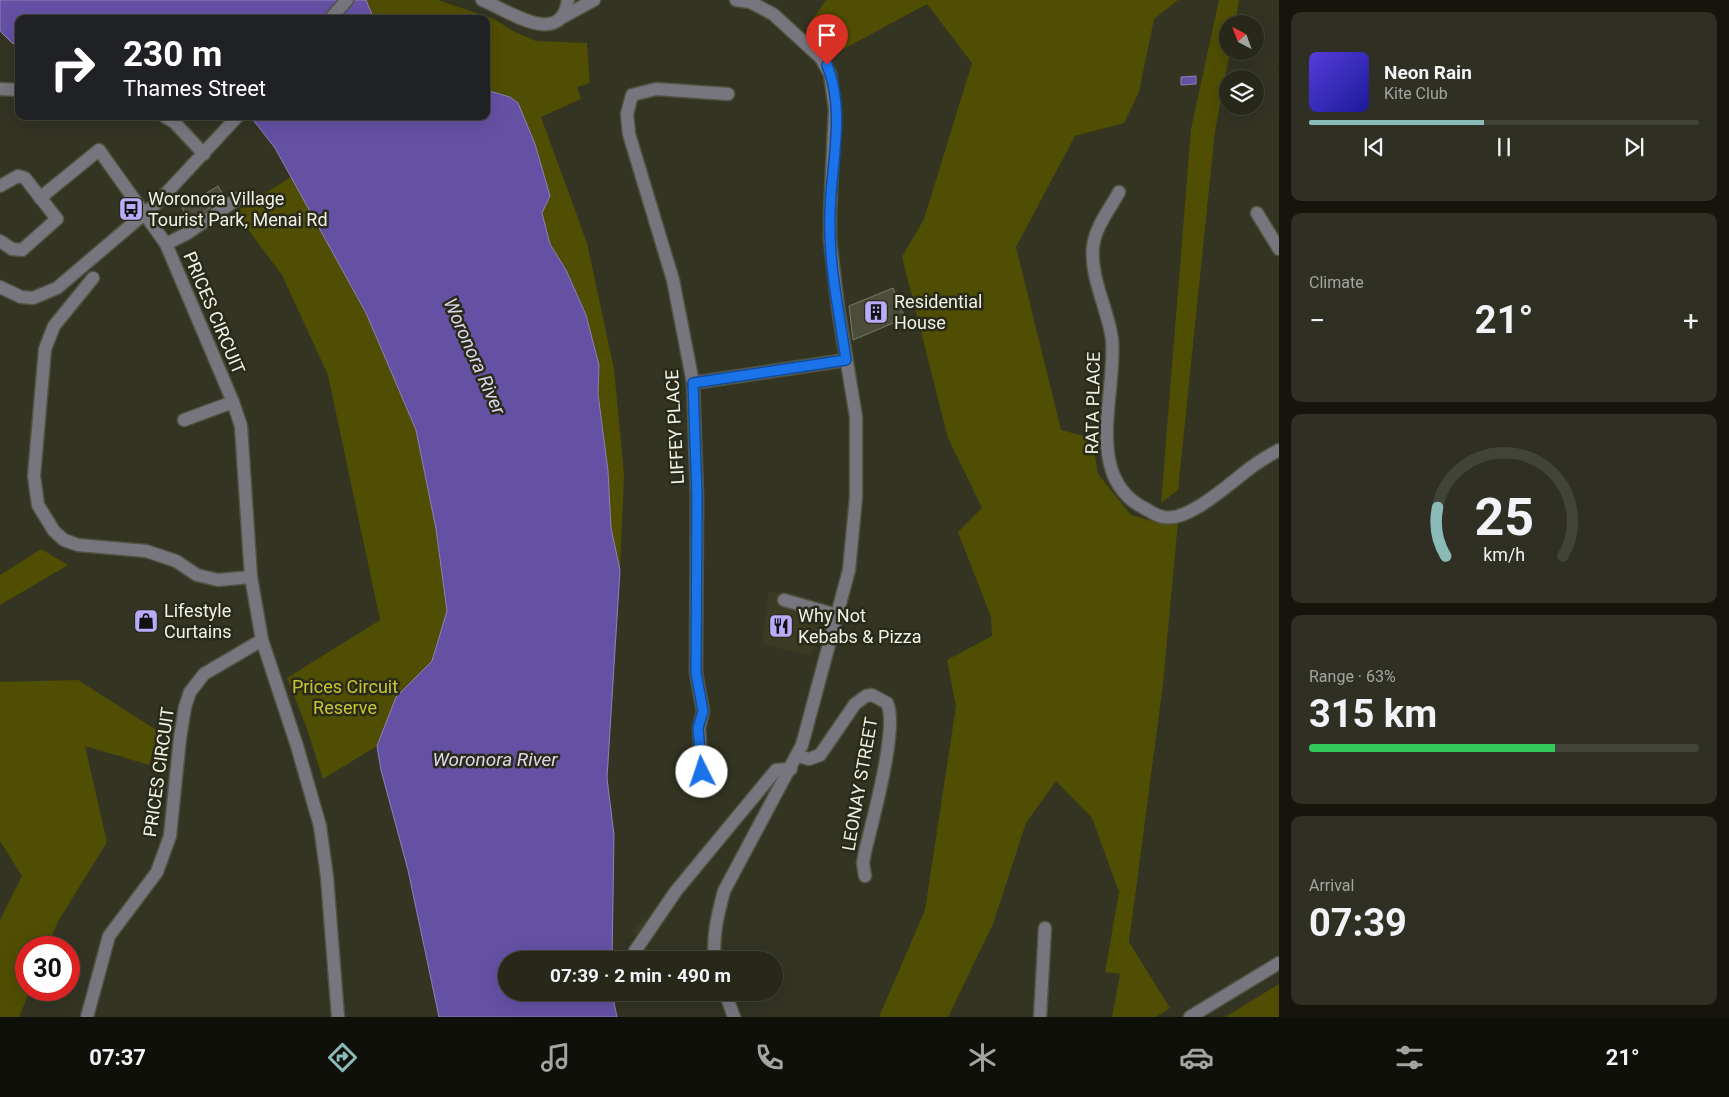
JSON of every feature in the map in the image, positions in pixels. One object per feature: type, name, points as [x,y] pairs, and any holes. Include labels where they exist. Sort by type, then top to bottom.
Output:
[{"type":"street","points":[[334,15],[347,0]]},
{"type":"street","points":[[482,0],[541,25],[555,22],[594,0]]},
{"type":"street","points":[[715,951],[714,940],[724,891],[798,756],[849,570],[856,497],[856,416],[846,360],[830,239],[835,109],[830,74],[821,58],[773,14],[750,2],[736,0]]},
{"type":"street","points":[[561,18],[572,1]]},
{"type":"street","points":[[0,89],[15,90]]},
{"type":"street","name":"LIFFEY PLACE","points":[[702,772],[698,728],[703,711],[696,673],[697,496],[693,383],[673,280],[629,134],[627,114],[632,95],[656,89],[728,94]]},
{"type":"street","points":[[174,120],[204,154]]},
{"type":"street","points":[[0,287],[21,297],[33,298],[57,288],[146,213],[176,185],[234,120]]},
{"type":"street","name":"PRICES CIRCUIT","points":[[40,198],[99,150],[146,213],[166,244],[233,402],[241,426],[250,577],[262,640],[297,746],[320,826],[328,877],[338,1017]]},
{"type":"street","points":[[0,186],[18,176],[25,178],[57,219],[22,250],[12,249],[0,240]]},
{"type":"street","name":"RATA PLACE","points":[[1119,192],[1098,230],[1093,246],[1094,267],[1112,338],[1113,361],[1106,452],[1112,473],[1123,491],[1136,504],[1162,518],[1172,517],[1188,512],[1208,500],[1255,464],[1279,450]]},
{"type":"street","points":[[166,244],[186,234],[239,198]]},
{"type":"street","points":[[1257,213],[1279,249]]},
{"type":"street","points":[[93,278],[54,326],[46,349],[42,368],[40,420],[34,476],[34,492],[38,505],[54,531],[64,540],[78,546],[146,550],[176,561],[197,576],[224,580],[250,577]]},
{"type":"street","points":[[693,383],[846,360]]},
{"type":"street","name":"PRICES CIRCUIT","points":[[184,420],[233,402]]},
{"type":"street","points":[[784,600],[837,615]]},
{"type":"street","name":"PRICES CIRCUIT","points":[[87,1017],[109,936],[157,872],[170,836],[180,738],[185,707],[190,692],[204,674],[262,640]]},
{"type":"street","name":"LEONAY STREET","points":[[798,756],[809,759],[820,756],[860,699],[872,695],[887,703],[891,715],[889,741],[865,852],[863,864],[865,876]]},
{"type":"street","points":[[635,951],[676,891],[776,770],[791,769]]},
{"type":"street","points":[[1040,1017],[1045,928]]},
{"type":"street","points":[[1190,1017],[1279,964]]},
{"type":"street","points":[[728,1001],[734,1017]]},
{"type":"shaded area","points":[[769,591],[824,604],[811,656],[762,644]]},
{"type":"shaded area","points":[[644,918],[657,929],[646,942],[633,931]]},
{"type":"green space","points":[[366,0],[438,0],[482,15],[372,15]]},
{"type":"green space","points":[[826,0],[1178,0],[1154,19],[1139,92],[1124,123],[1075,136],[1016,247],[1061,430],[1092,438],[1098,474],[1131,515],[1151,521],[1178,522],[1163,684],[1129,942],[1170,1008],[1156,1017],[1112,1017],[1120,974],[1105,972],[1119,892],[1092,818],[1056,781],[1026,823],[993,924],[948,1017],[879,1017],[925,910],[956,706],[947,660],[992,636],[991,617],[958,532],[982,508],[948,438],[902,257],[924,219],[972,63],[927,4],[838,52],[812,20]]},
{"type":"green space","points":[[1219,0],[1239,0],[1236,15],[1219,15],[1219,60],[1228,60],[1226,70],[1219,70],[1219,110],[1215,131],[1178,490],[1161,503],[1191,129]]},
{"type":"green space","points":[[490,18],[536,41],[587,43],[590,83],[577,87],[581,99],[541,117],[587,243],[614,369],[624,474],[620,570],[611,528],[608,471],[598,394],[599,364],[586,315],[566,270],[550,244],[542,213],[550,196],[535,144],[518,103],[510,97],[490,91]]},
{"type":"green space","name":"Prices Circuit Reserve","points":[[291,177],[366,313],[416,430],[436,529],[447,611],[432,661],[396,697],[377,746],[323,779],[306,726],[287,678],[380,620],[328,375],[282,275],[235,212]]},
{"type":"green space","points":[[41,549],[68,565],[0,605],[0,575]]},
{"type":"green space","points":[[78,680],[158,731],[149,765],[85,746],[107,842],[59,920],[52,936],[15,936],[15,1001],[26,1001],[19,1017],[0,1017],[0,920],[22,876],[0,841],[0,682]]},
{"type":"green space","points":[[1279,984],[1279,1017],[1225,1017]]},
{"type":"water","points":[[0,0],[366,0],[372,15],[15,15],[15,44],[0,31]]},
{"type":"water","points":[[1196,76],[1196,84],[1181,85],[1181,77]]},
{"type":"water","name":"Woronora River","points":[[490,91],[510,97],[518,103],[535,144],[550,196],[542,213],[550,244],[566,270],[586,315],[599,365],[598,394],[608,471],[611,528],[620,570],[607,778],[614,835],[612,951],[498,951],[498,1001],[614,1001],[617,1017],[439,1017],[408,870],[381,770],[377,746],[396,697],[432,661],[447,611],[436,529],[416,430],[366,313],[275,148],[253,120],[490,120]]},
{"type":"building","points":[[218,186],[225,198],[190,221],[182,208]]},
{"type":"building","name":"Residential House","points":[[893,288],[905,318],[853,340],[849,306]]},
{"type":"place","name":"Woronora Village Tourist Park, Menai Rd","points":[[131,209]]},
{"type":"place","name":"Residential House","points":[[876,312]]},
{"type":"place","name":"Lifestyle Curtains","points":[[146,621]]},
{"type":"place","name":"Why Not Kebabs & Pizza","points":[[781,626]]},
{"type":"route","points":[[702,772],[698,728],[703,711],[696,673],[697,496],[693,383],[846,360],[830,239],[835,109],[827,65]]}]
